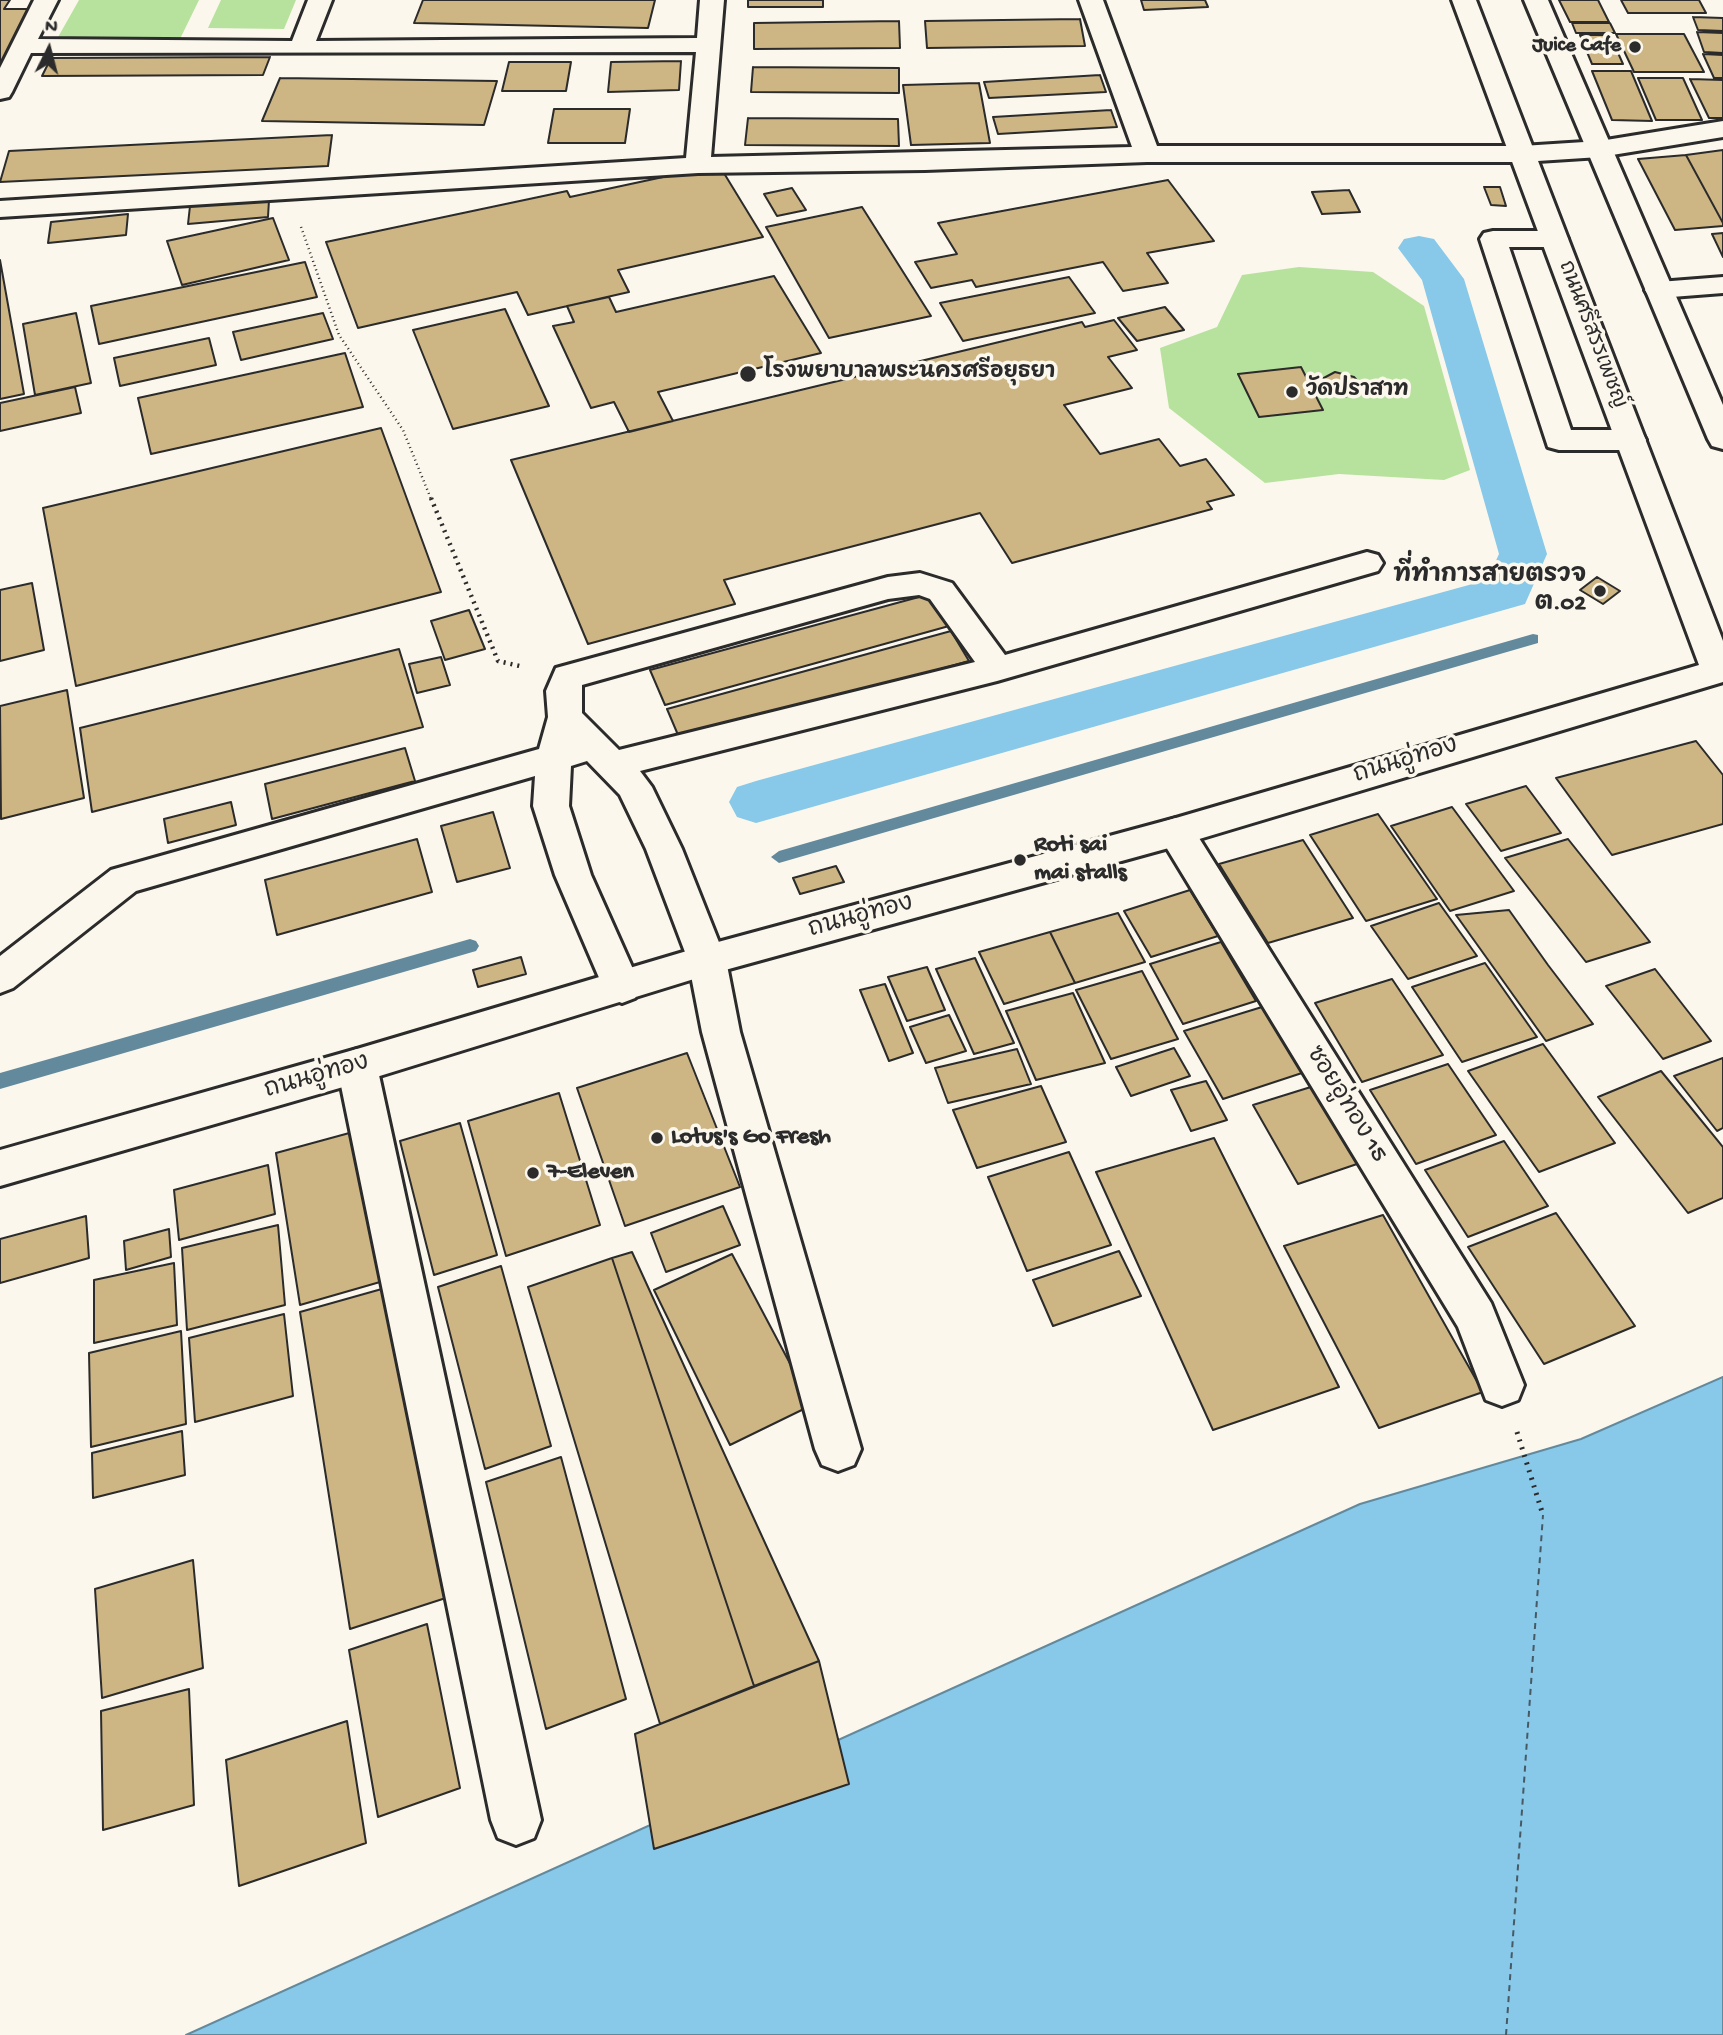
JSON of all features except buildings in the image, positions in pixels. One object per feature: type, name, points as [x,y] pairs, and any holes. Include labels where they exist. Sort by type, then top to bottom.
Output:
[{"type":"main road","points":[[0,92],[46,0]]},
{"type":"main road","points":[[301,48],[320,0]]},
{"type":"main road","points":[[698,165],[712,0]]},
{"type":"main road","points":[[1091,0],[1147,155]]},
{"type":"main road","name":"ถนนศรีสรรเพชญ์","points":[[1464,0],[1721,670]]},
{"type":"main road","points":[[1536,0],[1723,439]]},
{"type":"main road","points":[[23,46],[301,48],[708,45]]},
{"type":"main road","points":[[0,209],[698,165],[1147,155],[1522,154],[1600,149],[1723,129]]},
{"type":"main road","points":[[1555,239],[1493,239],[1559,440],[1631,440]]},
{"type":"main road","points":[[1659,290],[1723,285]]},
{"type":"main road","points":[[0,977],[124,880],[554,759],[602,755],[997,669],[1367,563]]},
{"type":"main road","points":[[622,987],[573,875],[551,806],[554,759],[565,717],[563,691],[568,677],[888,588],[920,584],[941,591],[997,669]]},
{"type":"main road","name":"ถนนอู่ทอง","points":[[0,1168],[357,1066],[707,960],[1176,832],[1721,670]]},
{"type":"main road","points":[[565,717],[634,787],[652,824],[707,960],[721,1032],[838,1449]]},
{"type":"main road","name":"ซอยอู่ทอง 15","points":[[1176,832],[1475,1317],[1502,1385]]},
{"type":"main road","points":[[357,1066],[516,1820]]},
{"type":"path","points":[[287,190],[339,335],[403,430],[498,661],[568,677]]},
{"type":"path","points":[[1502,1385],[1544,1515]]},
{"type":"green space","points":[[79,0],[199,0],[179,41],[57,39]]},
{"type":"green space","points":[[221,0],[296,0],[284,29],[208,28]]},
{"type":"green space","points":[[1299,267],[1373,272],[1424,306],[1470,470],[1444,480],[1339,474],[1265,483],[1169,408],[1160,348],[1217,327],[1242,275]]},
{"type":"water","points":[[1723,1377],[1723,2035],[186,2035],[1360,1504],[1581,1439]]},
{"type":"waterway","points":[[756,802],[1507,592],[1523,554],[1443,279],[1419,248]]},
{"type":"waterway","points":[[779,857],[1533,639]]},
{"type":"waterway","points":[[0,1081],[470,946]]},
{"type":"ferry route","points":[[1506,2035],[1543,1515]]},
{"type":"place","name":"Juice Cafe","points":[[1635,47]]},
{"type":"place","name":"โรงพยาบาลพระนครศรีอยุธยา","points":[[748,374]]},
{"type":"place","name":"วัดปราสาท","points":[[1292,392]]},
{"type":"place","name":"ที่ทำการสายตรวจ ต.02","points":[[1600,591]]},
{"type":"place","name":"Roti sai mai stalls","points":[[1020,860]]},
{"type":"place","name":"Lotus's Go Fresh","points":[[657,1138]]},
{"type":"place","name":"7-Eleven","points":[[533,1173]]}]
